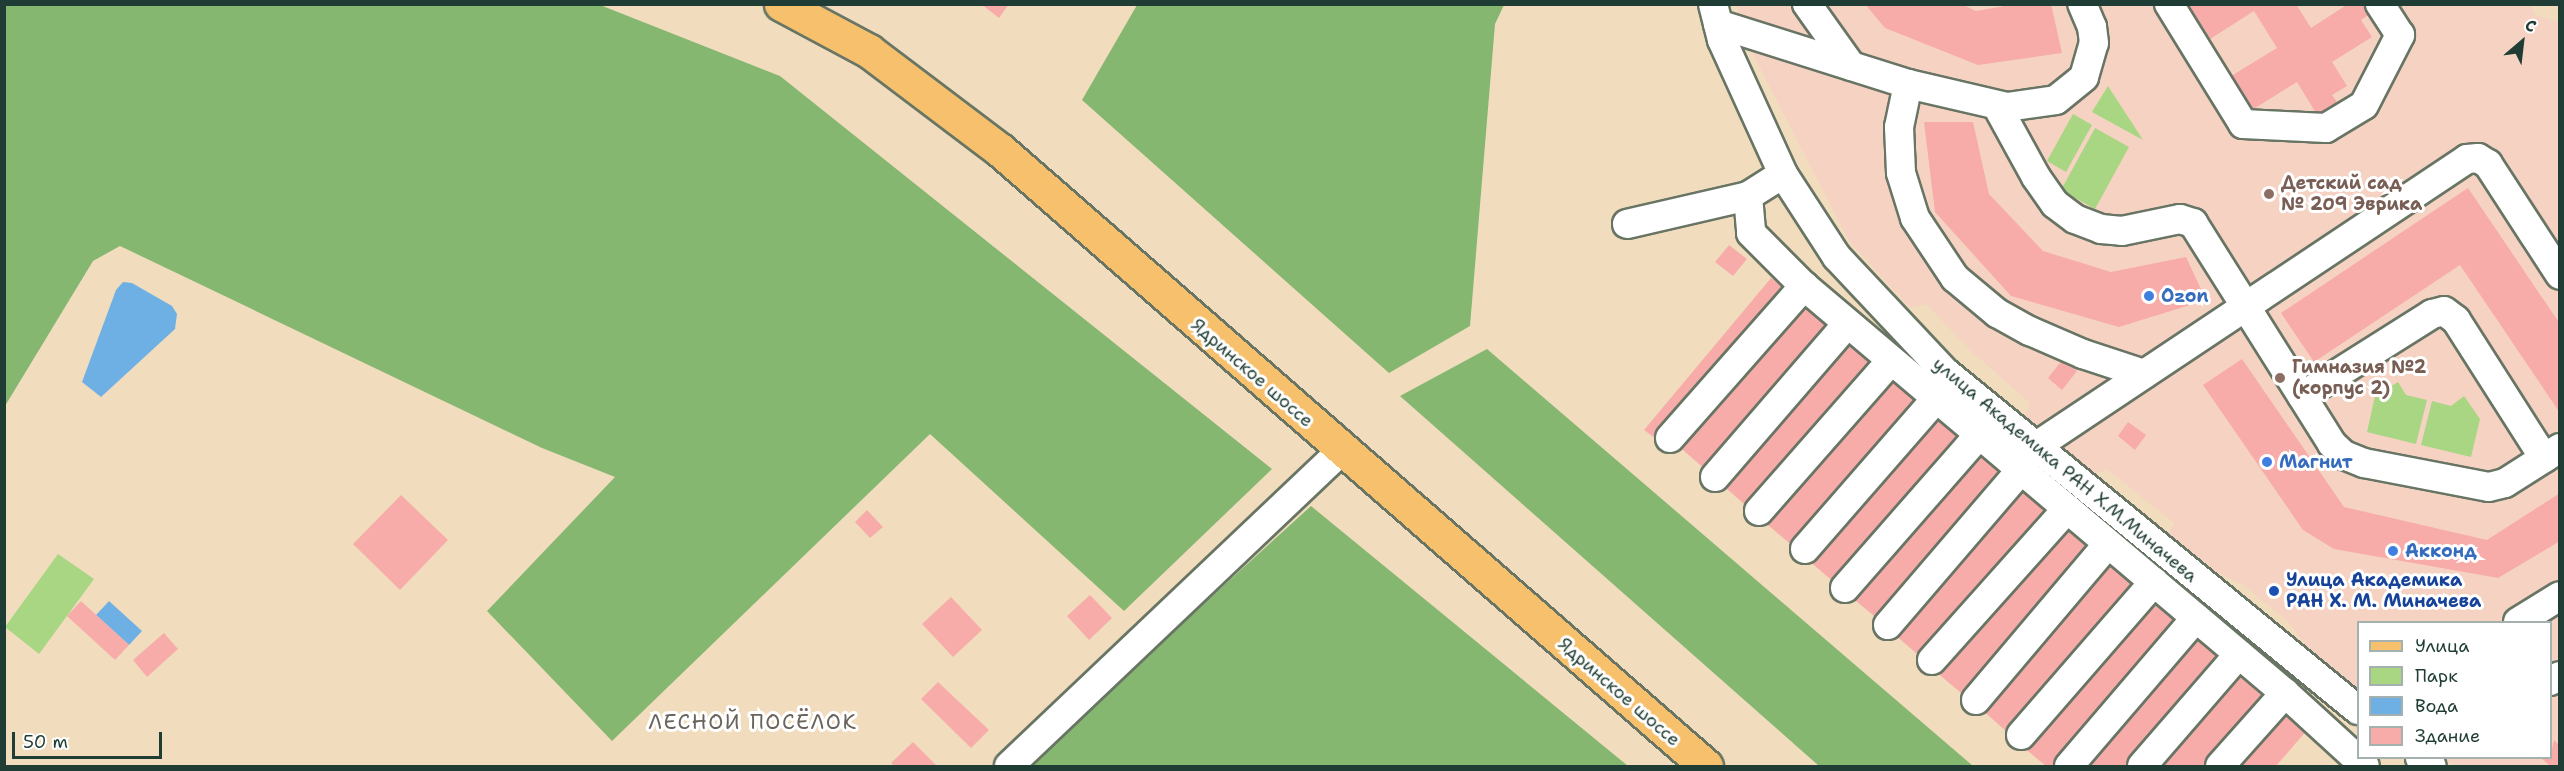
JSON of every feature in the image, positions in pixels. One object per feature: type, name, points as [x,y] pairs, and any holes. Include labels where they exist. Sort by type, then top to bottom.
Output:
[{"type":"main road","name":"Ядринское шоссе","points":[[781,4],[869,51],[948,108],[1706,766]]},
{"type":"street","points":[[1807,4],[1851,66]]},
{"type":"street","points":[[1715,14],[1851,66],[1908,84],[1997,106],[2056,100],[2080,82],[2089,67],[2094,43],[2092,27],[2082,4]]},
{"type":"street","points":[[2169,4],[2243,124],[2326,128],[2364,105],[2400,34],[2380,4]]},
{"type":"street","name":"улица Академика РАН Х.М.Миначева","points":[[1715,14],[1783,174],[1838,257],[2028,459],[2357,709]]},
{"type":"street","points":[[1908,84],[1899,127],[1901,173],[1924,236],[1955,278],[1997,313],[2030,331],[2083,354],[2144,374]]},
{"type":"street","points":[[1997,106],[2036,177],[2055,204],[2075,219],[2101,229],[2122,231],[2180,219],[2190,221],[2332,444],[2354,460],[2489,487],[2505,483],[2552,453],[2456,320],[2444,311],[2432,314],[2302,396]]},
{"type":"street","points":[[1888,625],[2028,459],[2144,374],[2472,158],[2488,164],[2559,275]]},
{"type":"street","points":[[1627,224],[1748,196],[1783,174]]},
{"type":"street","points":[[1748,196],[1751,233],[1804,286],[1979,435],[2028,459],[2067,509],[2285,693],[2364,766]]},
{"type":"street","points":[[1670,438],[1804,286]]},
{"type":"street","points":[[1715,477],[1847,324]]},
{"type":"street","points":[[1759,512],[1891,361]]},
{"type":"street","points":[[1805,549],[1936,399]]},
{"type":"street","points":[[1845,588],[1979,435]]},
{"type":"street","points":[[1008,766],[1341,451]]},
{"type":"street","points":[[1932,660],[2067,509]]},
{"type":"street","points":[[1976,700],[2108,544]]},
{"type":"street","points":[[2021,735],[2154,582]]},
{"type":"street","points":[[2520,621],[2559,596]]},
{"type":"street","points":[[2069,766],[2196,618]]},
{"type":"street","points":[[2142,766],[2239,654]]},
{"type":"street","points":[[2220,766],[2285,693]]},
{"type":"shaded area","name":"Гимназия №2 (корпус 2)","points":[[2531,4],[2535,15],[2559,22],[2559,766],[2456,766],[2446,759],[2552,759],[2552,621],[2357,621],[2357,690],[2311,654],[2289,622],[2243,585],[2202,565],[2168,537],[2174,523],[2107,469],[2091,476],[2023,418],[2030,403],[1972,352],[1926,304],[1910,308],[1849,241],[1741,31],[1737,5]]},
{"type":"green space","points":[[5,4],[600,5],[780,76],[1272,469],[1124,611],[930,434],[612,741],[487,611],[615,477],[542,448],[120,246],[93,261],[5,406]]},
{"type":"green space","points":[[1137,5],[1504,5],[1495,24],[1470,326],[1389,373],[1082,100]]},
{"type":"green space","points":[[2108,86],[2143,140],[2092,112]]},
{"type":"green space","points":[[2073,114],[2092,125],[2066,172],[2047,161]]},
{"type":"green space","points":[[2095,128],[2129,147],[2095,209],[2061,190]]},
{"type":"green space","points":[[1487,349],[1973,766],[1819,766],[1400,396]]},
{"type":"green space","points":[[2398,382],[2406,395],[2427,400],[2416,444],[2367,432],[2375,396]]},
{"type":"green space","points":[[2464,396],[2480,419],[2471,457],[2421,445],[2432,401],[2451,406]]},
{"type":"green space","points":[[1311,506],[1628,766],[1025,766]]},
{"type":"green space","points":[[58,554],[94,579],[39,654],[5,627]]},
{"type":"water","points":[[123,282],[132,283],[172,306],[177,314],[175,329],[101,397],[82,382],[116,290]]},
{"type":"water","points":[[109,601],[142,631],[129,645],[96,615]]},
{"type":"building","points":[[981,4],[1009,4],[999,18]]},
{"type":"building","points":[[1865,4],[1961,4],[1976,11],[2016,4],[2051,4],[2062,53],[1978,65],[1885,28]]},
{"type":"building","points":[[2183,4],[2296,4],[2311,28],[2348,4],[2368,4],[2373,12],[2361,20],[2372,37],[2332,62],[2347,86],[2332,95],[2340,106],[2319,118],[2297,82],[2252,110],[2242,94],[2234,99],[2223,81],[2277,48],[2254,11],[2210,39],[2199,22],[2190,28]]},
{"type":"building","points":[[1924,122],[1973,122],[1989,194],[2043,251],[2111,272],[2186,257],[2206,300],[2119,327],[2011,296],[1935,212]]},
{"type":"building","points":[[2468,188],[2560,324],[2560,413],[2460,265],[2314,362],[2281,313]]},
{"type":"building","points":[[1729,245],[1747,259],[1733,276],[1715,262]]},
{"type":"building","points":[[1771,278],[1787,291],[1660,442],[1644,430]]},
{"type":"building","points":[[1802,300],[1832,325],[1706,470],[1676,444]]},
{"type":"building","points":[[1846,337],[1877,364],[1751,510],[1719,482]]},
{"type":"building","points":[[2063,359],[2077,371],[2062,390],[2048,378]]},
{"type":"building","points":[[2242,359],[2344,507],[2487,540],[2560,493],[2560,541],[2498,578],[2334,549],[2303,530],[2203,385]]},
{"type":"building","points":[[1889,374],[1920,402],[1794,547],[1762,520]]},
{"type":"building","points":[[1935,414],[1963,438],[1836,584],[1808,560]]},
{"type":"building","points":[[2128,422],[2146,435],[2135,450],[2118,436]]},
{"type":"building","points":[[1978,449],[2006,474],[1879,620],[1850,596]]},
{"type":"building","points":[[2022,487],[2051,512],[1923,659],[1894,634]]},
{"type":"building","points":[[401,495],[448,540],[400,590],[353,544]]},
{"type":"building","points":[[867,510],[883,527],[870,538],[855,522]]},
{"type":"building","points":[[2065,524],[2094,549],[1966,697],[1936,672]]},
{"type":"building","points":[[2109,560],[2136,584],[2007,732],[1980,708]]},
{"type":"building","points":[[1090,595],[1112,618],[1089,640],[1067,616]]},
{"type":"building","points":[[951,597],[982,630],[953,657],[922,624]]},
{"type":"building","points":[[2153,598],[2181,622],[2055,766],[2046,766],[2023,747]]},
{"type":"building","points":[[81,601],[129,645],[115,660],[67,616]]},
{"type":"building","points":[[164,633],[178,649],[147,677],[133,660]]},
{"type":"building","points":[[2197,635],[2225,659],[2131,766],[2083,766]]},
{"type":"building","points":[[2238,670],[2268,696],[2207,766],[2154,766]]},
{"type":"building","points":[[938,682],[989,730],[971,748],[921,699]]},
{"type":"building","points":[[2281,706],[2308,729],[2276,766],[2230,766]]},
{"type":"building","points":[[2554,740],[2560,746],[2558,766],[2550,766],[2542,759],[2552,759]]},
{"type":"building","points":[[913,742],[937,766],[894,766],[891,763]]},
{"type":"place","name":"Детский сад № 209 Эврика","points":[[2269,194]]},
{"type":"place","name":"Ozon","points":[[2149,296]]},
{"type":"place","name":"Гимназия №2 (корпус 2)","points":[[2280,378]]},
{"type":"place","name":"Магнит","points":[[2267,462]]},
{"type":"place","name":"Акконд","points":[[2393,551]]},
{"type":"place","name":"Улица Академика РАН Х. М. Миначева","points":[[2274,591]]},
{"type":"district","name":"ЛЕСНОЙ ПОСЁЛОК","points":[[753,722]]}]
